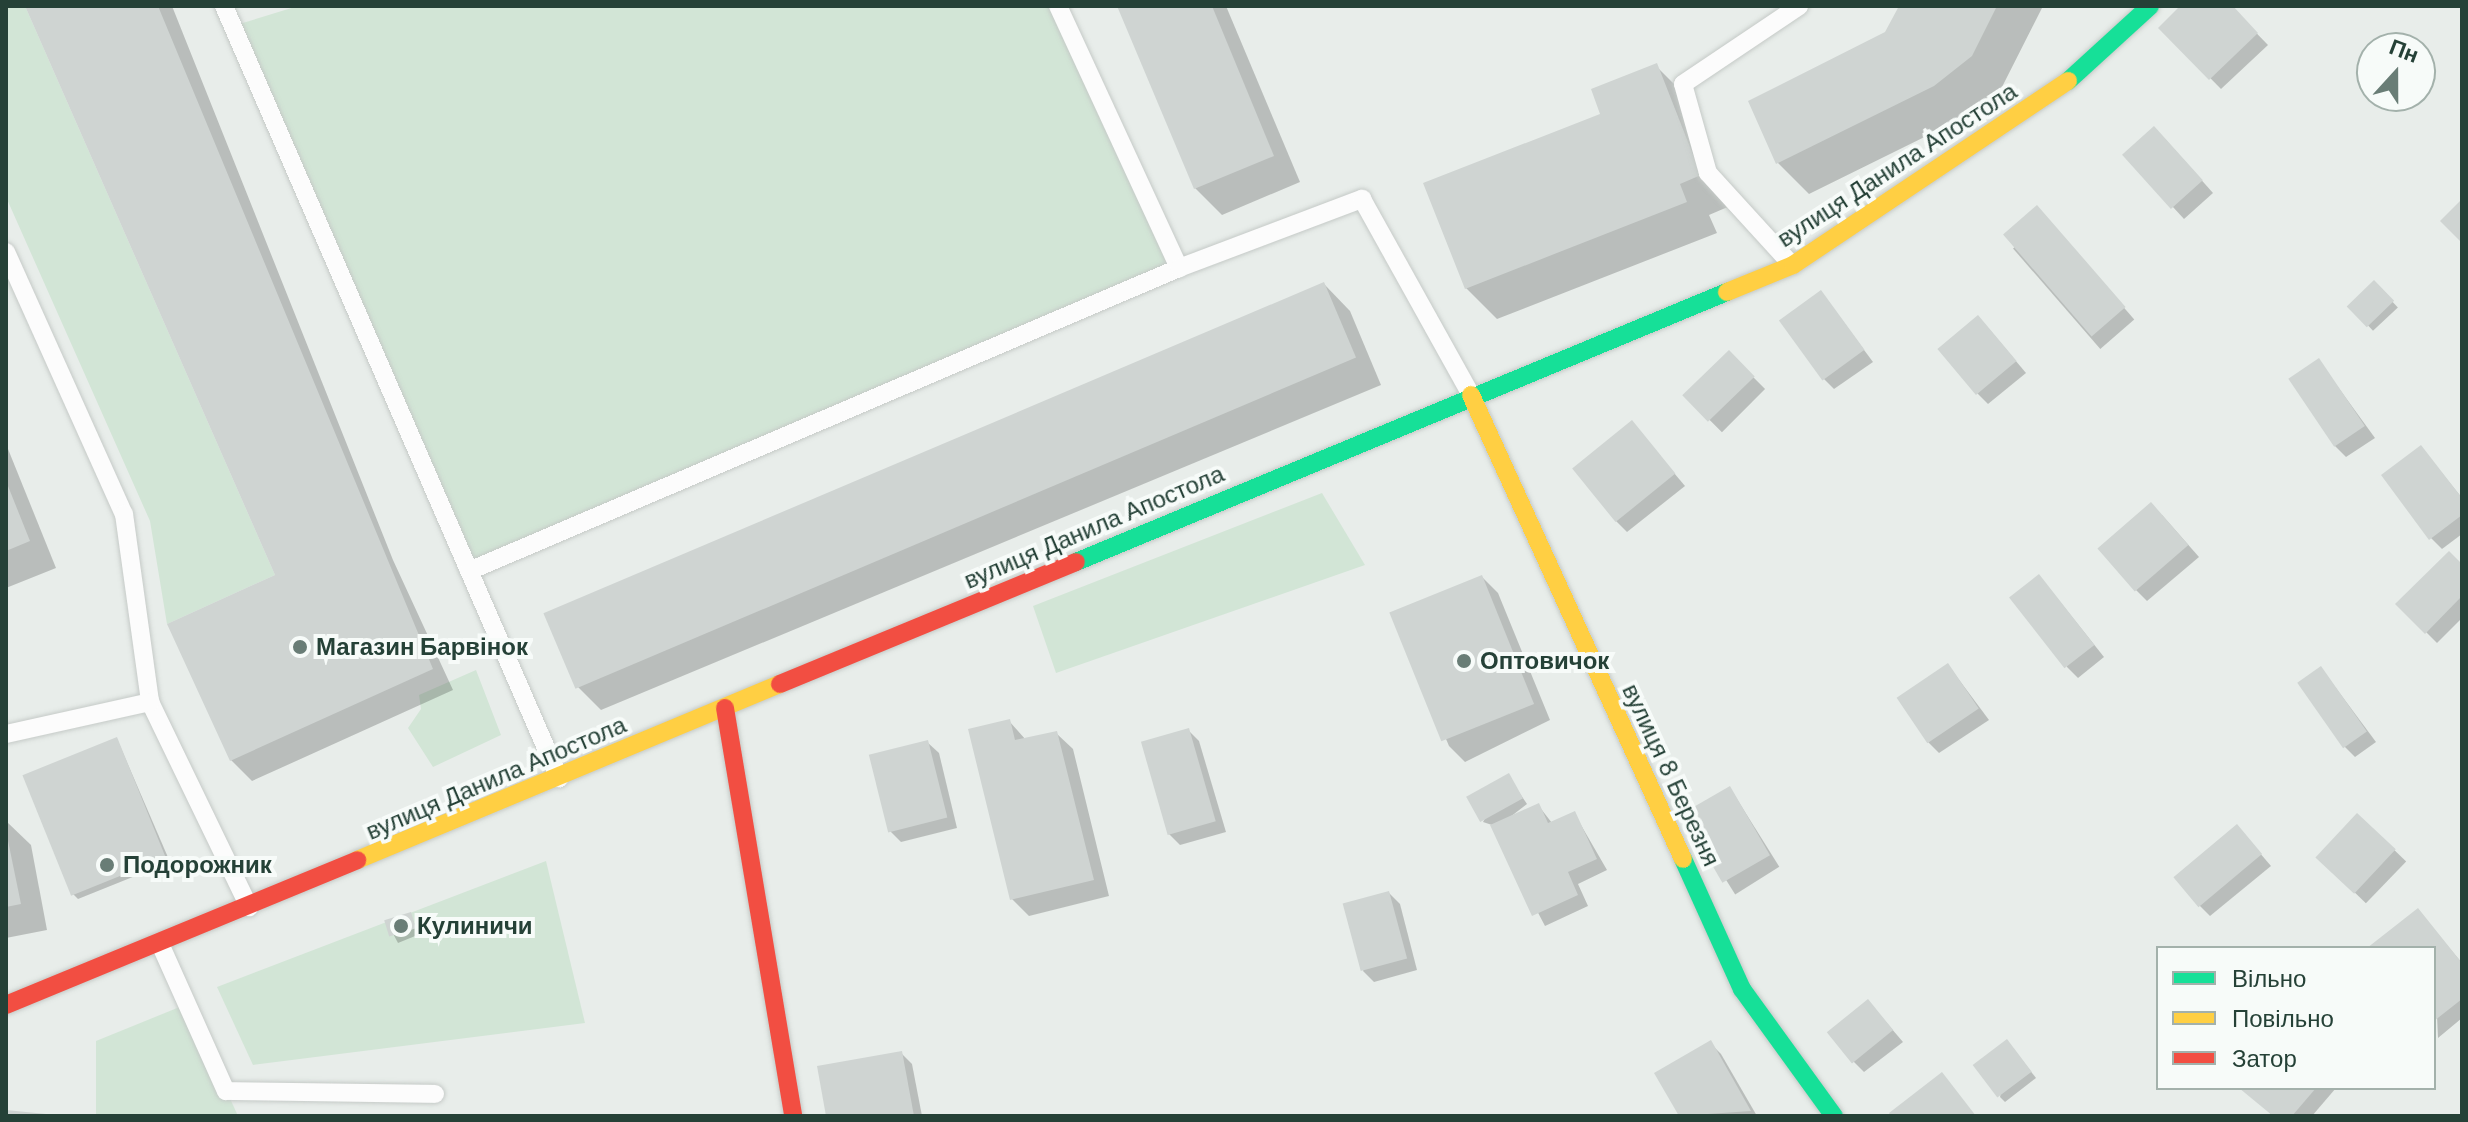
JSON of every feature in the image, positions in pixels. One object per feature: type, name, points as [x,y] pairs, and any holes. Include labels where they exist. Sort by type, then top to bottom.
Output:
[{"type":"street","name":"вулиця Данила Апостола","points":[[6,1005],[161,946],[1471,395],[1793,265],[2079,74],[2150,6]]},
{"type":"street","name":"вулиця 8 Березня","points":[[1471,395],[1742,989],[1834,1116]]},
{"type":"street","points":[[725,708],[793,1116]]},
{"type":"lane","points":[[224,6],[559,778]]},
{"type":"lane","points":[[1058,6],[1179,268]]},
{"type":"lane","points":[[1793,265],[1708,173],[1683,84],[1799,6]]},
{"type":"lane","points":[[469,571],[1179,268],[1362,199],[1471,395]]},
{"type":"lane","points":[[6,252],[124,514],[150,702],[249,907]]},
{"type":"lane","points":[[6,734],[150,702]]},
{"type":"lane","points":[[161,946],[226,1091],[435,1094]]},
{"type":"green space","points":[[6,6],[25,6],[275,575],[167,624],[150,521],[6,197]]},
{"type":"green space","points":[[298,6],[1058,6],[1179,268],[469,571],[233,26]]},
{"type":"green space","points":[[1322,493],[1365,565],[1056,673],[1033,606]]},
{"type":"green space","points":[[476,670],[501,735],[433,767],[408,728],[421,709],[419,695]]},
{"type":"green space","points":[[546,861],[585,1023],[253,1065],[217,987]]},
{"type":"green space","points":[[187,1004],[238,1116],[96,1116],[96,1041]]},
{"type":"building","points":[[25,6],[158,6],[433,669],[230,761],[167,624],[275,575]]},
{"type":"building","points":[[1117,6],[1212,6],[1274,156],[1194,189]]},
{"type":"building","points":[[1899,6],[1997,6],[1972,56],[1934,86],[1776,164],[1748,101],[1885,32]]},
{"type":"building","points":[[2180,6],[2233,6],[2258,33],[2209,80],[2158,28]]},
{"type":"building","points":[[1657,63],[1701,175],[1680,184],[1687,202],[1465,289],[1423,183],[1600,114],[1591,89]]},
{"type":"building","points":[[2154,126],[2203,180],[2171,209],[2122,155]]},
{"type":"building","points":[[2462,199],[2462,243],[2440,221]]},
{"type":"building","points":[[2037,205],[2126,307],[2092,336],[2003,235]]},
{"type":"building","points":[[2374,280],[2394,301],[2367,327],[2347,306]]},
{"type":"building","points":[[1324,282],[1356,357],[575,689],[543,613]]},
{"type":"building","points":[[1821,290],[1864,350],[1822,380],[1779,321]]},
{"type":"building","points":[[1978,315],[2017,361],[1976,395],[1937,349]]},
{"type":"building","points":[[1729,350],[1755,377],[1708,422],[1682,395]]},
{"type":"building","points":[[2319,358],[2365,426],[2334,447],[2288,379]]},
{"type":"building","points":[[1632,420],[1675,474],[1616,522],[1572,468]]},
{"type":"building","points":[[2421,445],[2462,498],[2462,515],[2429,540],[2381,475]]},
{"type":"building","points":[[6,481],[30,541],[6,551]]},
{"type":"building","points":[[2151,502],[2188,545],[2135,592],[2097,549]]},
{"type":"building","points":[[2449,551],[2462,564],[2462,596],[2425,634],[2395,604]]},
{"type":"building","points":[[2039,574],[2094,645],[2064,668],[2009,597]]},
{"type":"building","name":"Оптовичок","points":[[1482,575],[1534,704],[1441,741],[1389,612]]},
{"type":"building","points":[[1948,663],[1979,709],[1927,743],[1897,698]]},
{"type":"building","points":[[2321,666],[2367,732],[2343,748],[2297,683]]},
{"type":"building","points":[[1010,719],[1015,740],[1057,731],[1094,880],[1010,900],[968,729]]},
{"type":"building","points":[[1189,728],[1216,821],[1168,835],[1141,742]]},
{"type":"building","points":[[117,737],[166,858],[71,896],[22,775]]},
{"type":"building","points":[[928,740],[947,818],[888,832],[869,755]]},
{"type":"building","points":[[1509,773],[1523,798],[1480,822],[1466,797]]},
{"type":"building","points":[[1730,786],[1770,855],[1722,883],[1682,814]]},
{"type":"building","points":[[1539,803],[1548,823],[1575,811],[1597,859],[1568,872],[1578,895],[1532,916],[1490,825]]},
{"type":"building","points":[[2357,813],[2396,849],[2354,894],[2315,858]]},
{"type":"building","points":[[2237,824],[2262,854],[2198,907],[2173,877]]},
{"type":"building","points":[[6,831],[21,904],[6,907]]},
{"type":"building","points":[[1389,891],[1407,959],[1361,971],[1343,903]]},
{"type":"building","points":[[2418,908],[2462,963],[2462,999],[2436,1019],[2436,946],[2370,946]]},
{"type":"building","name":"Кулиничи","points":[[411,912],[416,928],[389,936],[384,920]]},
{"type":"building","points":[[1868,999],[1893,1030],[1852,1063],[1827,1032]]},
{"type":"building","points":[[2007,1039],[2032,1072],[1997,1098],[1973,1065]]},
{"type":"building","points":[[1711,1040],[1751,1111],[1679,1116],[1654,1073]]},
{"type":"building","points":[[902,1051],[914,1116],[826,1116],[817,1066]]},
{"type":"building","points":[[1942,1072],[1976,1116],[1891,1116],[1889,1113]]},
{"type":"building","points":[[2241,1090],[2314,1090],[2292,1116],[2273,1116]]},
{"type":"building","points":[[6,1110],[46,1114],[46,1116],[6,1116]]},
{"type":"traffic: fast","points":[[2068,81],[2150,6]]},
{"type":"traffic: fast","points":[[1076,562],[1727,292]]},
{"type":"traffic: fast","points":[[1683,859],[1742,989],[1834,1116]]},
{"type":"traffic: slow","points":[[1727,292],[1793,265],[2068,81]]},
{"type":"traffic: slow","points":[[1471,395],[1683,859]]},
{"type":"traffic: slow","points":[[357,860],[780,684]]},
{"type":"traffic: jam","points":[[780,684],[1076,562]]},
{"type":"traffic: jam","points":[[725,708],[793,1116]]},
{"type":"traffic: jam","points":[[6,1005],[357,860]]},
{"type":"place","name":"Магазин Барвінок","points":[[300,647]]},
{"type":"place","name":"Оптовичок","points":[[1464,661]]},
{"type":"place","name":"Подорожник","points":[[107,865]]},
{"type":"place","name":"Кулиничи","points":[[401,926]]}]
